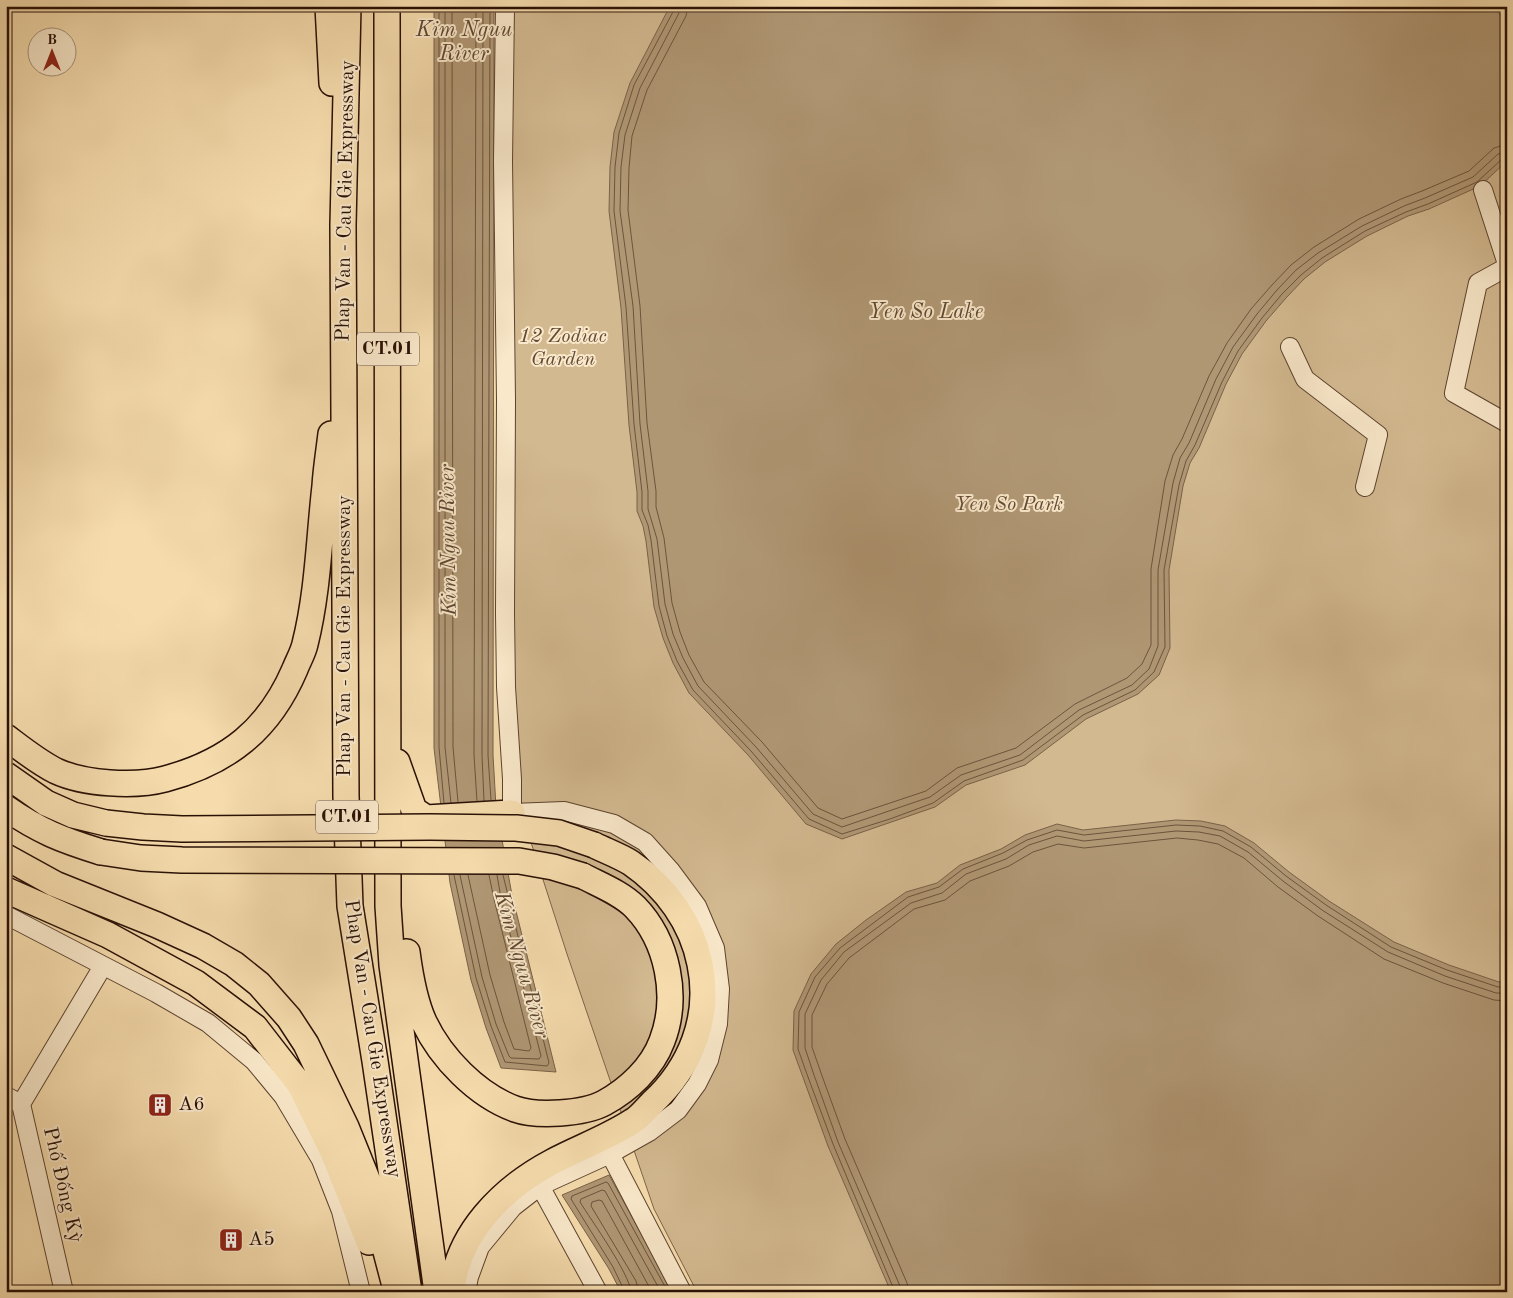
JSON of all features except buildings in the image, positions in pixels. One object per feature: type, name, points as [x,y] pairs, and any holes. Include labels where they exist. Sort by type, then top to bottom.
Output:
[{"type":"highway","points":[[328,6],[329,45],[343,226]]},
{"type":"highway","name":"Phap Van - Cau Gie Expressway","points":[[348,6],[343,226],[346,796],[350,906],[409,1292]]},
{"type":"highway","name":"Phap Van - Cau Gie Expressway","points":[[387,6],[388,906],[392,965],[437,1292]]},
{"type":"highway","points":[[6,737],[24,751],[57,771],[100,781],[127,783],[158,781],[189,772],[208,764],[232,750],[253,733],[275,708],[290,680],[304,646],[311,616],[318,567],[324,486],[344,337]]},
{"type":"highway","points":[[6,808],[32,826],[64,841],[100,852],[141,858],[182,860],[519,861],[553,866],[583,876],[610,889],[634,907],[650,928],[664,956],[669,981],[669,1012],[662,1041],[651,1062],[635,1081],[619,1095],[602,1105],[573,1112],[541,1114],[515,1109],[469,1082],[452,1065],[424,1021],[410,976],[407,952],[402,880],[401,797],[388,692]]},
{"type":"highway","points":[[397,762],[414,810],[426,818],[506,814]]},
{"type":"highway","points":[[6,775],[46,803],[73,815],[106,823],[143,827],[182,829],[516,828],[558,833],[594,844],[631,863],[659,886],[679,912],[696,944],[703,978],[702,1014],[694,1047],[678,1075],[659,1097],[634,1120],[610,1135],[552,1162],[528,1176],[511,1188],[494,1205],[478,1224],[466,1243],[457,1267],[452,1292]]},
{"type":"highway","points":[[6,856],[55,884],[203,946],[234,964],[259,984],[289,1018],[306,1044],[346,1127],[367,1179],[397,1292]]},
{"type":"highway","points":[[6,890],[108,935],[196,983],[255,1027],[300,1085],[304,1093],[333,1152],[387,1292]]},
{"type":"street","points":[[466,1292],[480,1247],[513,1207],[540,1186],[610,1154],[650,1132],[678,1110],[697,1084],[709,1060],[718,1024],[720,989],[715,948],[698,906],[671,871],[645,842],[614,824],[564,811],[506,814],[512,779],[506,687],[505,613],[506,400],[503,161],[505,6]]},
{"type":"street","points":[[1484,190],[1507,265],[1478,283],[1454,393],[1507,423]]},
{"type":"street","points":[[1290,347],[1305,379],[1378,435],[1365,487]]},
{"type":"street","points":[[6,914],[156,993],[208,1023],[254,1061],[283,1096],[321,1160],[341,1211],[361,1292]]},
{"type":"street","points":[[14,1100],[103,966]]},
{"type":"street","name":"Phố Đống Kỳ","points":[[14,1100],[64,1292]]},
{"type":"street","points":[[610,1154],[682,1292]]},
{"type":"street","points":[[540,1186],[598,1292]]},
{"type":"green space","name":"Yen So Park","points":[[504,6],[1507,6],[1507,1292],[697,1292],[654,1209],[567,954],[518,802],[511,561]]},
{"type":"water","name":"Kim Nguu River","points":[[434,6],[494,6],[493,755],[496,807],[512,895],[556,1072],[501,1068],[471,980],[450,883],[434,748]]},
{"type":"water","name":"Yen So Lake","points":[[670,6],[1491,6],[1507,21],[1507,161],[1480,186],[1429,209],[1408,216],[1367,236],[1325,262],[1304,279],[1286,298],[1266,321],[1242,354],[1226,384],[1199,448],[1190,463],[1183,486],[1169,570],[1170,648],[1159,675],[1138,694],[1086,719],[1025,765],[966,785],[935,807],[842,839],[806,824],[748,755],[689,693],[673,663],[654,607],[646,541],[637,511],[621,308],[609,211],[610,167],[614,132],[630,83]]},
{"type":"water","points":[[1176,820],[1201,821],[1225,826],[1254,843],[1289,872],[1329,901],[1394,942],[1449,965],[1499,982],[1507,982],[1507,1292],[891,1292],[828,1146],[793,1050],[794,1011],[811,974],[836,944],[906,892],[937,883],[960,865],[1001,849],[1025,835],[1057,824],[1083,830]]},
{"type":"water","points":[[609,1175],[673,1292],[621,1292],[609,1269],[562,1195]]},
{"type":"place","name":"A6","points":[[160,1105]]},
{"type":"place","name":"A5","points":[[231,1240]]},
{"type":"park label","name":"12 Zodiac Garden","points":[[563,348]]}]
